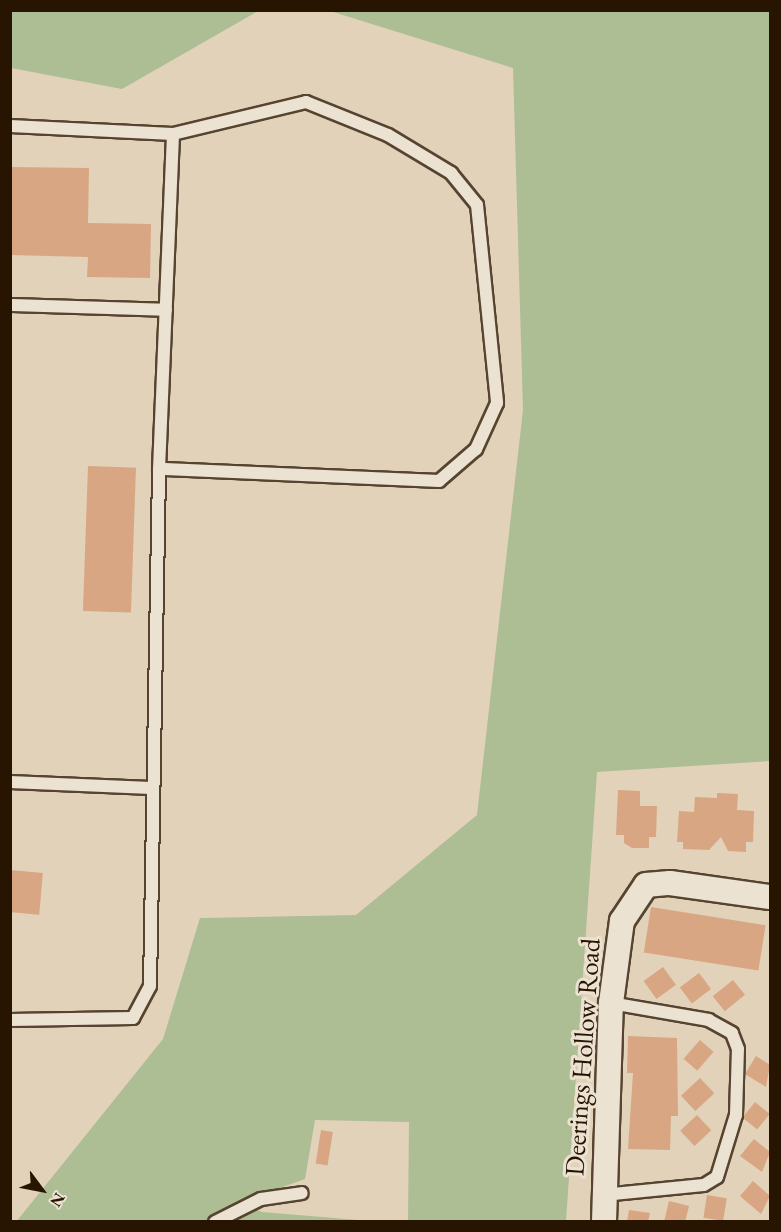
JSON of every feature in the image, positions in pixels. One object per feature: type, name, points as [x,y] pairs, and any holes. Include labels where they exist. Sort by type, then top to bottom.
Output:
[{"type":"street","name":"Deerings Hollow Road","points":[[604,1221],[603,1195],[611,1003],[622,921],[646,885],[670,883],[771,897]]},
{"type":"lane","points":[[10,126],[173,134],[306,102],[388,135],[451,173],[477,205],[497,403],[476,449],[439,481],[159,470]]},
{"type":"lane","points":[[10,1020],[133,1018],[150,986],[151,788],[159,470],[173,134]]},
{"type":"lane","points":[[10,305],[166,310]]},
{"type":"lane","points":[[10,782],[151,788]]},
{"type":"lane","points":[[603,1195],[704,1185],[717,1177],[736,1115],[738,1049],[732,1034],[709,1020],[611,1003]]},
{"type":"lane","points":[[215,1221],[261,1199],[302,1193]]},
{"type":"green space","points":[[10,11],[258,11],[122,89],[11,68]]},
{"type":"green space","points":[[330,11],[770,11],[770,761],[597,772],[566,1221],[408,1221],[409,1122],[315,1120],[305,1179],[237,1203],[262,1212],[371,1221],[16,1222],[163,1039],[200,918],[356,915],[477,815],[523,410],[513,68]]},
{"type":"building","points":[[10,167],[89,168],[88,223],[151,224],[150,278],[87,277],[88,257],[10,255]]},
{"type":"building","points":[[88,466],[136,468],[131,613],[83,611]]},
{"type":"building","points":[[618,790],[640,791],[640,806],[657,806],[656,837],[649,837],[649,848],[632,848],[624,843],[624,835],[616,835]]},
{"type":"building","points":[[717,793],[738,794],[737,810],[754,811],[753,842],[746,842],[746,852],[728,851],[721,837],[709,850],[683,849],[683,842],[677,842],[679,811],[694,812],[695,797],[717,798]]},
{"type":"building","points":[[10,870],[43,873],[39,915],[10,912]]},
{"type":"building","points":[[651,907],[766,925],[758,971],[644,952]]},
{"type":"building","points":[[663,967],[676,985],[657,999],[644,981]]},
{"type":"building","points":[[699,973],[711,989],[692,1003],[680,987]]},
{"type":"building","points":[[733,980],[745,995],[725,1011],[713,996]]},
{"type":"building","points":[[628,1036],[677,1038],[678,1116],[671,1116],[670,1150],[628,1149],[633,1073],[627,1073]]},
{"type":"building","points":[[700,1040],[714,1052],[697,1071],[684,1059]]},
{"type":"building","points":[[756,1056],[770,1065],[766,1087],[745,1074]]},
{"type":"building","points":[[700,1078],[714,1093],[695,1111],[681,1096]]},
{"type":"building","points":[[755,1102],[770,1114],[757,1130],[742,1118]]},
{"type":"building","points":[[697,1115],[711,1130],[695,1146],[680,1131]]},
{"type":"building","points":[[321,1130],[333,1132],[328,1165],[316,1164]]},
{"type":"building","points":[[754,1139],[770,1152],[762,1172],[740,1156]]},
{"type":"building","points":[[753,1181],[770,1196],[761,1214],[740,1196]]},
{"type":"building","points":[[707,1195],[727,1198],[723,1221],[703,1218]]},
{"type":"building","points":[[669,1201],[689,1206],[685,1222],[664,1222]]},
{"type":"building","points":[[629,1210],[650,1213],[648,1222],[627,1222]]}]
